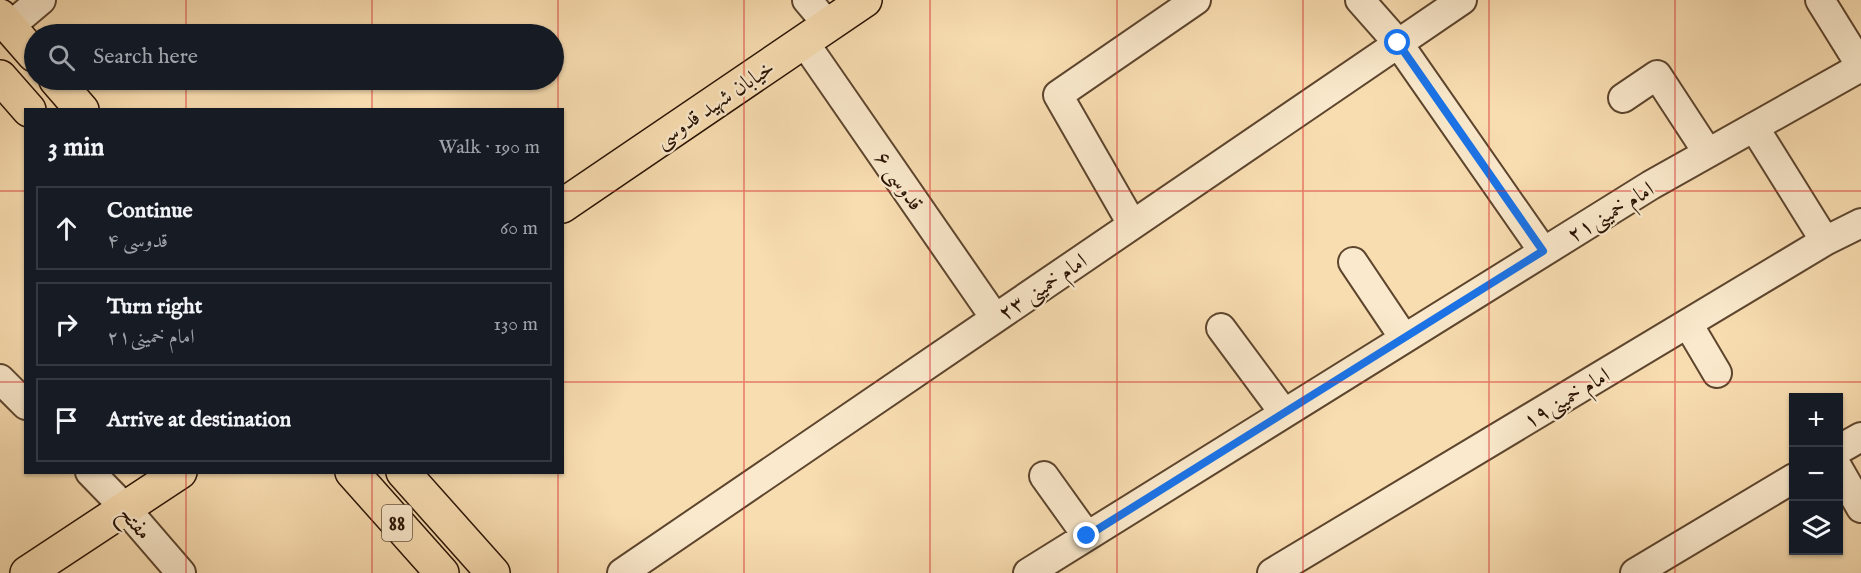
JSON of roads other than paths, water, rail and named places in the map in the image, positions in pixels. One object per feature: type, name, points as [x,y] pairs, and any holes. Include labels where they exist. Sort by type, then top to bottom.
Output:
[{"type":"main road","name":"خیابان شهید قدوسی","points":[[564,205],[865,0]]},
{"type":"main road","points":[[5,21],[24,43]]},
{"type":"main road","points":[[0,77],[27,108]]},
{"type":"main road","points":[[65,90],[80,108]]},
{"type":"main road","points":[[27,573],[177,474]]},
{"type":"main road","name":"88","points":[[354,474],[442,573]]},
{"type":"main road","name":"88","points":[[405,474],[493,573]]},
{"type":"street","points":[[5,21],[41,0]]},
{"type":"street","name":"قدوسی ۶","points":[[807,0],[816,33],[996,318]]},
{"type":"street","points":[[1132,224],[1058,95],[1196,0]]},
{"type":"street","points":[[1360,0],[1398,43],[1543,251]]},
{"type":"street","name":"امام خمینی ۲۳","points":[[622,573],[1462,0]]},
{"type":"street","points":[[1820,0],[1861,67]]},
{"type":"street","name":"امام خمینی۲۱","points":[[1028,573],[1651,185],[1861,67]]},
{"type":"street","points":[[1623,98],[1657,75],[1708,153]]},
{"type":"street","points":[[1754,127],[1825,242]]},
{"type":"street","name":"امام خمینی۱۹","points":[[1272,573],[1825,242],[1861,223]]},
{"type":"street","points":[[1353,262],[1404,338]]},
{"type":"street","points":[[1688,324],[1718,373]]},
{"type":"street","points":[[1221,328],[1284,413]]},
{"type":"street","points":[[0,379],[24,403]]},
{"type":"street","points":[[1843,448],[1861,437]]},
{"type":"street","name":"مفتح","points":[[92,474],[181,573]]},
{"type":"street","points":[[1843,475],[1861,508]]},
{"type":"street","points":[[1044,476],[1087,536]]},
{"type":"street","points":[[1635,573],[1789,480]]}]
